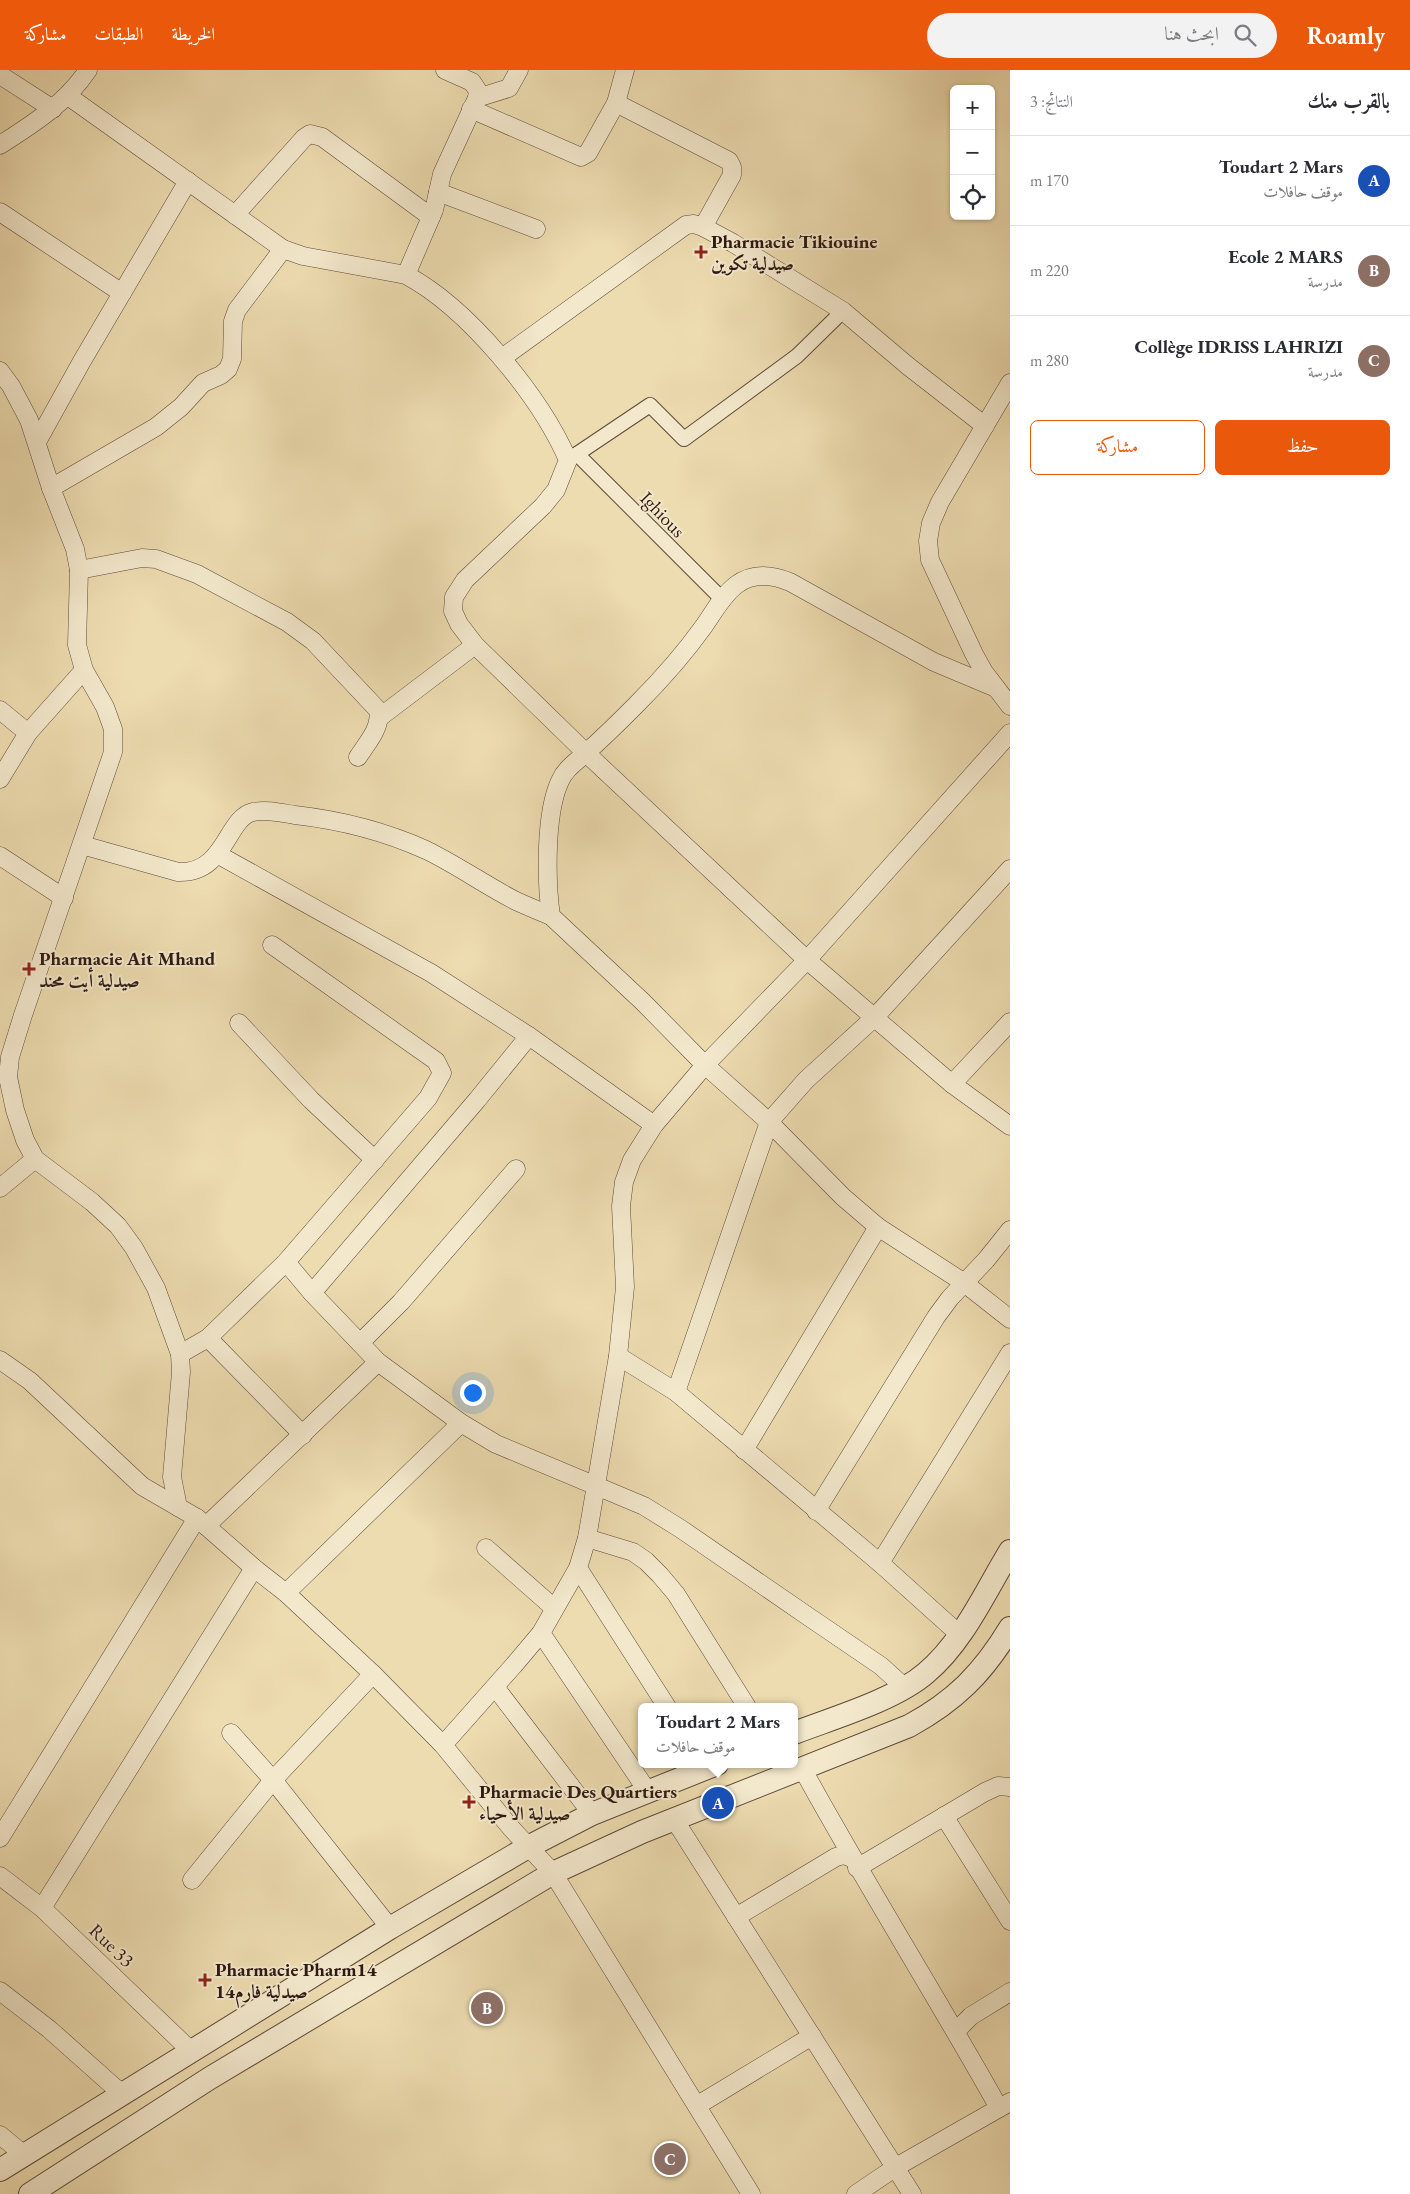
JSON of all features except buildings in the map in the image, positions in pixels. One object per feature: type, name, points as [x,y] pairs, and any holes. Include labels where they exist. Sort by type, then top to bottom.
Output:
[{"type":"street","points":[[0,145],[54,109],[68,96],[88,70]]},
{"type":"street","points":[[406,274],[431,217],[442,174],[474,104],[478,90],[472,82],[445,70]]},
{"type":"street","points":[[474,104],[509,88],[519,70]]},
{"type":"street","points":[[474,104],[581,157],[588,153],[616,103],[625,70]]},
{"type":"street","points":[[0,75],[54,109]]},
{"type":"street","points":[[68,96],[283,249],[303,256],[406,274],[421,283],[447,302],[502,358],[573,457]]},
{"type":"street","points":[[616,103],[729,161],[732,167],[732,175],[703,227]]},
{"type":"street","points":[[235,216],[304,138],[310,134],[322,137],[431,217]]},
{"type":"street","points":[[37,442],[188,181]]},
{"type":"street","points":[[438,192],[536,229]]},
{"type":"street","points":[[0,212],[122,293]]},
{"type":"street","points":[[502,358],[686,225],[694,224],[733,243],[843,311],[908,366],[985,426]]},
{"type":"street","points":[[51,488],[156,427],[181,407],[203,383],[228,369],[232,359],[233,321],[237,310],[283,249]]},
{"type":"street","points":[[843,311],[797,356],[684,439],[650,405],[573,457],[556,490],[543,506],[465,580],[454,596],[453,611],[459,624],[475,645],[586,753],[807,960],[952,1084],[1010,1126]]},
{"type":"street","points":[[0,372],[11,386],[29,420],[51,488],[70,532],[79,570],[77,645],[84,670],[108,714],[113,729],[113,752],[4,1076],[25,1140],[36,1160],[92,1202],[118,1226],[134,1248],[156,1288],[180,1354],[182,1372],[172,1477],[178,1507]]},
{"type":"street","points":[[1010,383],[940,502],[931,523],[928,541],[930,560],[974,654],[1010,706]]},
{"type":"street","name":"Ighious","points":[[573,457],[722,599]]},
{"type":"street","points":[[79,570],[142,558],[156,559],[197,574],[287,622],[313,641],[378,710],[380,717],[378,726],[358,757]]},
{"type":"street","points":[[551,916],[547,872],[548,847],[555,794],[560,780],[569,767],[636,705],[704,627],[722,599],[738,584],[758,576],[774,576],[790,582],[934,662],[996,688]]},
{"type":"street","points":[[380,717],[475,645]]},
{"type":"street","points":[[0,779],[28,733],[84,670]]},
{"type":"street","points":[[0,710],[28,733]]},
{"type":"street","points":[[443,1745],[541,1633],[578,1568],[587,1538],[597,1487],[618,1356],[625,1287],[621,1206],[624,1182],[632,1160],[654,1125],[705,1065],[807,960],[1010,733]]},
{"type":"street","points":[[82,845],[178,872],[189,873],[199,870],[217,854],[243,818],[250,812],[259,811],[307,816],[345,824],[426,850],[516,901],[551,916],[643,1002],[705,1065],[769,1122],[843,1196],[878,1227],[963,1282],[1010,1319]]},
{"type":"street","points":[[217,854],[431,973],[529,1036],[654,1125]]},
{"type":"street","points":[[2,862],[64,898]]},
{"type":"street","points":[[676,1392],[769,1122],[806,1080],[875,1017],[1010,869]]},
{"type":"street","points":[[180,1354],[208,1338],[286,1262],[428,1098],[439,1082],[442,1073],[436,1061],[272,945]]},
{"type":"street","points":[[240,1023],[311,1100],[375,1160]]},
{"type":"street","points":[[952,1084],[1008,1027]]},
{"type":"street","points":[[312,1293],[478,1100],[529,1036]]},
{"type":"street","points":[[0,1188],[36,1160]]},
{"type":"street","points":[[360,1344],[439,1260],[516,1169]]},
{"type":"street","points":[[744,1450],[878,1227]]},
{"type":"street","points":[[816,1511],[916,1347],[950,1298],[963,1282],[986,1260],[1010,1230]]},
{"type":"street","points":[[286,1262],[312,1293],[378,1362],[461,1423],[496,1444],[644,1506],[681,1529],[881,1666],[904,1687]]},
{"type":"street","points":[[208,1338],[303,1435]]},
{"type":"street","points":[[880,1564],[1010,1353]]},
{"type":"street","points":[[618,1356],[676,1392],[960,1634]]},
{"type":"street","points":[[0,1360],[30,1381],[142,1486],[201,1522],[286,1593],[373,1674],[443,1745],[528,1847],[553,1873],[698,2105],[751,2194]]},
{"type":"street","points":[[0,1838],[201,1522],[303,1435],[378,1362]]},
{"type":"street","points":[[286,1593],[461,1423]]},
{"type":"street","points":[[587,1538],[633,1552],[646,1561],[660,1575],[676,1594],[744,1703]]},
{"type":"street","points":[[486,1548],[554,1608]]},
{"type":"street","points":[[798,1731],[884,1698],[925,1674],[944,1655],[960,1634],[1010,1551]]},
{"type":"street","points":[[42,1908],[254,1568]]},
{"type":"street","points":[[578,1568],[664,1703]]},
{"type":"street","points":[[541,1633],[648,1792]]},
{"type":"street","points":[[30,2194],[210,2078],[553,1873],[626,1838],[909,1726],[932,1714],[972,1680],[1008,1636]]},
{"type":"street","points":[[192,1880],[273,1780],[373,1674]]},
{"type":"street","points":[[495,1687],[592,1814]]},
{"type":"street","points":[[231,1733],[273,1780],[390,1928]]},
{"type":"street","points":[[0,2170],[190,2050],[390,1928],[528,1847],[592,1814],[703,1768]]},
{"type":"street","points":[[802,1768],[854,1863],[956,2031],[1004,2105],[896,2168],[856,2194]]},
{"type":"street","points":[[854,1863],[944,1816],[985,1792],[998,1786],[1010,1787]]},
{"type":"street","points":[[944,1816],[1010,1922]]},
{"type":"street","points":[[674,1819],[912,2194]]},
{"type":"street","points":[[736,1917],[836,1857],[844,1855],[854,1863]]},
{"type":"street","name":"Rue 33","points":[[0,1876],[42,1908],[190,2050]]},
{"type":"street","points":[[0,1991],[49,2029],[122,2093]]},
{"type":"street","points":[[956,2031],[971,2016],[1010,1992]]},
{"type":"street","points":[[698,2105],[812,2036]]},
{"type":"street","points":[[0,2135],[24,2154]]},
{"type":"place","name":"Pharmacie Tikiouine صيدلية تكوين","points":[[701,252]]},
{"type":"place","name":"Pharmacie Ait Mhand صيدلية أيت محند","points":[[29,969]]},
{"type":"place","name":"Pharmacie Des Quartiers صيدلية الأحياء","points":[[469,1802]]},
{"type":"place","name":"Toudart 2 Mars","points":[[718,1803]]},
{"type":"place","name":"Pharmacie Pharm14 صيدلية فارم14","points":[[205,1980]]},
{"type":"place","name":"Ecole 2 MARS","points":[[487,2008]]},
{"type":"place","name":"Collège IDRISS LAHRIZI","points":[[670,2159]]}]
